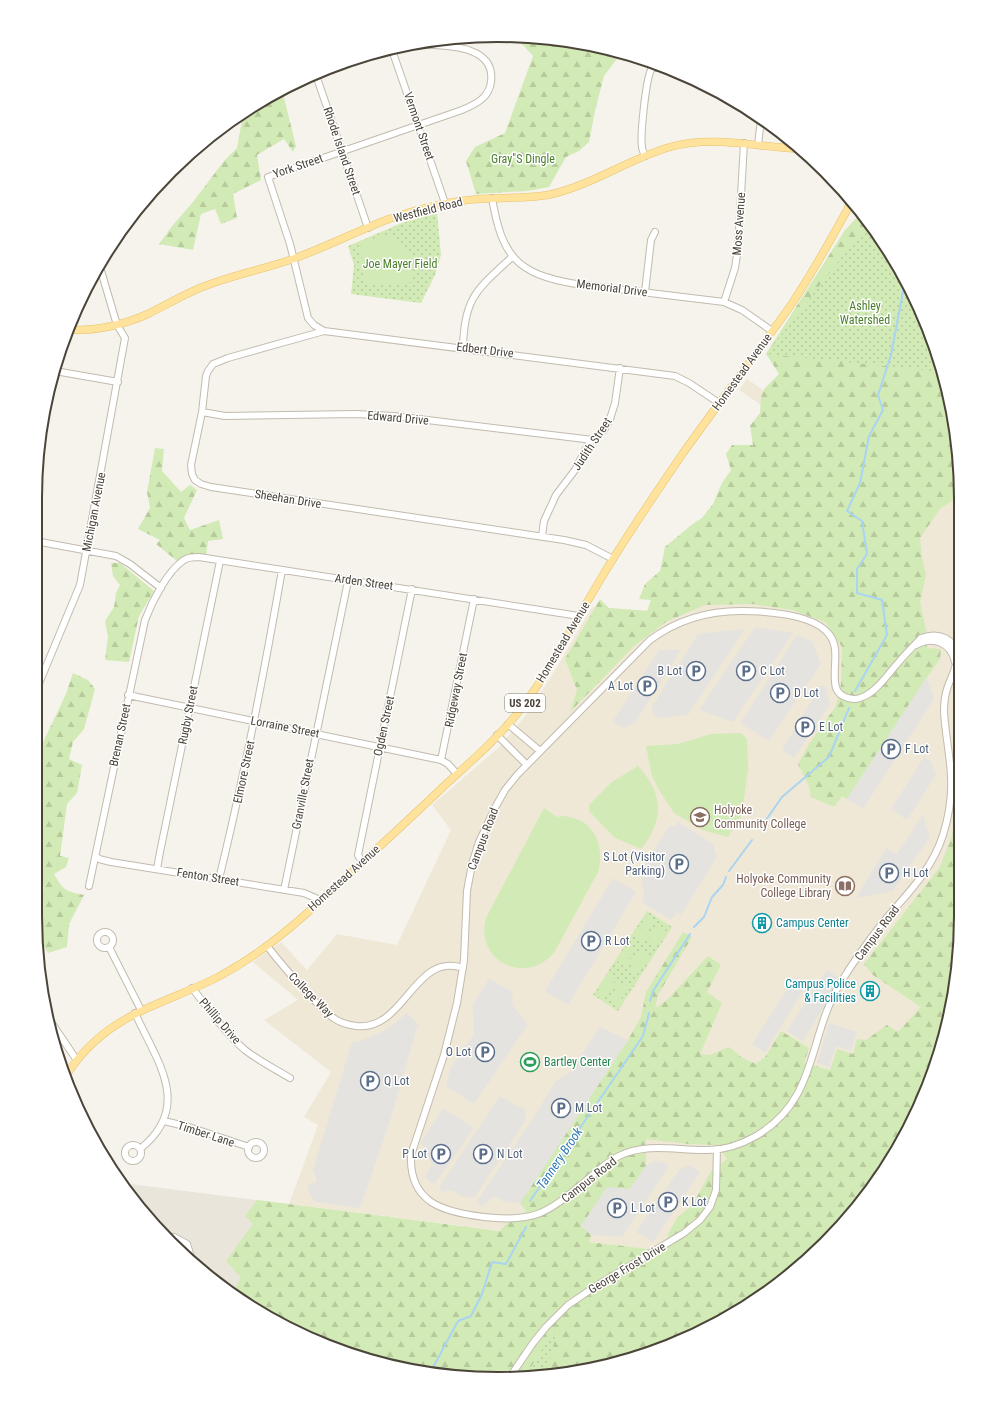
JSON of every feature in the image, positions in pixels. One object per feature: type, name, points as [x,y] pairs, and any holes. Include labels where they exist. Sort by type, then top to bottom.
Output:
[{"type":"main road","name":"Westfield Road","points":[[74,330],[87,330],[117,325],[150,313],[206,285],[293,259],[403,214],[445,203],[492,198],[529,197],[555,193],[593,180],[644,156],[668,147],[694,142],[718,141],[791,148]]},
{"type":"main road","name":"Homestead Avenue","points":[[69,1071],[76,1059],[110,1028],[138,1012],[230,970],[267,946],[362,862],[457,774],[508,724],[536,686],[613,560],[664,481],[772,331],[809,276],[849,206]]},
{"type":"street","name":"York Street","points":[[293,259],[290,244],[268,177],[462,110],[482,100],[490,87],[491,74],[489,66],[485,60],[475,52],[437,46]]},
{"type":"street","name":"Vermont Street","points":[[394,55],[419,124],[445,203]]},
{"type":"street","points":[[644,156],[642,141],[646,93],[651,70],[653,69]]},
{"type":"street","name":"Rhode Island Street","points":[[317,79],[368,228]]},
{"type":"street","points":[[758,145],[760,125]]},
{"type":"street","name":"Moss Avenue","points":[[724,302],[738,252],[744,143]]},
{"type":"street","name":"Memorial Drive","points":[[492,198],[500,233],[506,248],[520,264],[532,272],[549,278],[576,284],[724,302],[742,310],[772,331]]},
{"type":"street","points":[[645,292],[651,240],[655,232]]},
{"type":"street","points":[[463,348],[465,322],[472,300],[485,281],[513,256]]},
{"type":"street","points":[[293,259],[308,318],[314,325],[324,331]]},
{"type":"street","name":"Michigan Avenue","points":[[42,676],[80,586],[125,338],[117,325],[102,273]]},
{"type":"street","name":"Edbert Drive","points":[[324,331],[675,376],[689,383],[719,403]]},
{"type":"street","name":"Sheehan Drive","points":[[324,331],[232,356],[213,364],[206,376],[202,412],[191,465],[193,478],[201,484],[564,540],[581,544],[613,560]]},
{"type":"street","name":"Judith Street","points":[[542,536],[544,521],[556,495],[575,470],[584,452],[593,440],[604,430],[611,417],[616,397],[620,368]]},
{"type":"street","points":[[60,372],[118,382]]},
{"type":"street","name":"Edward Drive","points":[[202,412],[226,416],[356,414],[394,416],[593,440]]},
{"type":"street","points":[[42,542],[119,557],[161,588]]},
{"type":"street","name":"Arden Street","points":[[161,588],[183,561],[188,558],[199,557],[579,616]]},
{"type":"street","name":"Rugby Street","points":[[157,870],[220,561]]},
{"type":"street","name":"Elmore Street","points":[[219,879],[255,722],[282,570]]},
{"type":"street","name":"Granville Street","points":[[284,890],[348,580]]},
{"type":"street","name":"Brenan Street","points":[[88,886],[96,856],[96,848],[145,620],[161,588]]},
{"type":"street","name":"Ogden Street","points":[[362,862],[358,854],[412,590]]},
{"type":"street","name":"Ridgeway Street","points":[[442,760],[474,599]]},
{"type":"street","name":"Campus Road","points":[[954,645],[936,641],[928,641],[913,647],[872,690],[863,697],[852,699],[841,695],[836,689],[834,679],[836,655],[834,644],[826,631],[814,624],[794,616],[749,611],[718,612],[692,618],[675,624],[650,640],[540,751],[510,782],[500,798],[474,858],[470,871],[467,891],[466,940],[459,994],[449,1039],[411,1154],[411,1169],[414,1181],[420,1192],[429,1201],[445,1209],[466,1214],[502,1218],[528,1217],[541,1214],[550,1209],[608,1163],[628,1152],[649,1148],[700,1150],[717,1149],[741,1143],[756,1136],[773,1123],[791,1104],[798,1094],[807,1073],[826,1012],[841,983],[877,930],[917,883],[934,858],[942,837],[950,801],[951,778],[945,720],[945,702],[948,687],[954,673]]},
{"type":"street","name":"Lorraine Street","points":[[128,695],[442,760]]},
{"type":"street","points":[[508,724],[540,751]]},
{"type":"street","points":[[497,735],[527,765]]},
{"type":"street","points":[[442,760],[457,774]]},
{"type":"street","name":"Fenton Street","points":[[96,856],[105,861],[304,893],[320,900]]},
{"type":"street","name":"College Way","points":[[267,946],[294,979],[328,1014],[341,1022],[358,1026],[370,1026],[383,1020],[424,978],[435,969],[449,964],[463,968]]},
{"type":"street","points":[[109,947],[164,1075],[167,1099],[164,1121],[154,1136],[140,1149]]},
{"type":"street","name":"Phillip Drive","points":[[192,988],[224,1028],[241,1046],[254,1056],[290,1078]]},
{"type":"street","points":[[57,1031],[76,1059]]},
{"type":"street","name":"Timber Lane","points":[[164,1121],[189,1127],[249,1147]]},
{"type":"street","name":"George Frost Drive","points":[[514,1371],[537,1338],[568,1305],[593,1288],[684,1233],[700,1220],[710,1207],[716,1190],[717,1149]]},
{"type":"street","points":[[176,1238],[187,1244],[189,1251]]},
{"type":"shaded area","name":"Holyoke Community College","points":[[747,379],[773,397],[938,379],[950,438],[954,498],[953,946],[945,1005],[930,1063],[907,1118],[893,1144],[860,1194],[841,1217],[789,1267],[289,1204],[318,1125],[304,1117],[331,1072],[264,1020],[298,1000],[253,962],[281,942],[307,970],[337,934],[397,945],[451,830],[432,805],[497,749],[528,713],[592,607],[665,612],[783,420],[739,390]]},
{"type":"shaded area","name":"C Lot","points":[[755,627],[793,633],[733,722],[699,710]]},
{"type":"shaded area","name":"B Lot","points":[[745,629],[688,715],[656,718],[651,708],[698,634]]},
{"type":"shaded area","name":"D Lot","points":[[797,635],[812,641],[821,664],[769,741],[740,723]]},
{"type":"shaded area","name":"A Lot","points":[[659,650],[681,650],[634,724],[623,728],[613,721]]},
{"type":"shaded area","name":"F Lot","points":[[927,677],[934,699],[863,809],[847,799]]},
{"type":"shaded area","name":"E Lot","points":[[820,686],[825,686],[830,704],[794,758],[782,750]]},
{"type":"shaded area","points":[[924,757],[931,761],[936,775],[907,820],[891,809]]},
{"type":"shaded area","name":"H Lot","points":[[923,815],[930,837],[893,891],[856,898],[886,848],[897,854]]},
{"type":"shaded area","name":"S Lot (Visitor Parking)","points":[[678,822],[713,844],[717,857],[681,915],[677,912],[671,920],[643,903],[642,898],[644,893],[640,872],[670,825],[674,827]]},
{"type":"shaded area","name":"R Lot","points":[[613,878],[636,892],[568,1005],[545,991]]},
{"type":"shaded area","points":[[827,970],[838,977],[836,987],[803,1041],[787,1031]]},
{"type":"shaded area","points":[[795,977],[802,981],[803,991],[765,1053],[752,1044]]},
{"type":"shaded area","name":"O Lot","points":[[489,979],[513,992],[513,1006],[523,1020],[528,1024],[474,1104],[446,1086],[450,1069],[474,1034],[473,1004]]},
{"type":"shaded area","name":"Q Lot","points":[[407,1013],[418,1024],[390,1121],[360,1208],[315,1202],[307,1189],[311,1183],[316,1183],[317,1180],[313,1170],[352,1042],[357,1042],[380,1033]]},
{"type":"shaded area","points":[[829,1023],[857,1032],[851,1051],[836,1046],[829,1067],[817,1063]]},
{"type":"shaded area","name":"M Lot","points":[[600,1027],[628,1040],[520,1203],[504,1202],[495,1196],[480,1207],[477,1201],[532,1120],[556,1081],[570,1072]]},
{"type":"shaded area","name":"N Lot","points":[[500,1096],[517,1106],[524,1108],[526,1120],[474,1198],[461,1196],[452,1190],[442,1192],[439,1187]]},
{"type":"shaded area","name":"P Lot","points":[[443,1108],[474,1128],[435,1184],[430,1182],[425,1177],[432,1165],[421,1142]]},
{"type":"shaded area","name":"L Lot","points":[[654,1161],[668,1164],[667,1169],[622,1237],[591,1235],[581,1226],[607,1187],[630,1189],[646,1166]]},
{"type":"shaded area","name":"K Lot","points":[[688,1165],[700,1172],[653,1242],[636,1232],[679,1170]]},
{"type":"shaded area","points":[[129,1184],[391,1217],[332,1340],[296,1325],[270,1311],[220,1278],[197,1259],[155,1217]]},
{"type":"green space","name":"Gray\"S Dingle","points":[[519,43],[558,46],[617,58],[604,76],[589,142],[579,151],[566,157],[549,187],[527,191],[476,194],[466,161],[475,147],[505,133],[533,56]]},
{"type":"green space","points":[[284,95],[296,146],[293,152],[284,139],[257,155],[261,180],[233,194],[237,218],[221,224],[215,209],[201,214],[193,250],[159,244],[224,161],[237,148],[242,121]]},
{"type":"green space","name":"Joe Mayer Field","points":[[437,213],[441,255],[435,275],[421,303],[351,294],[354,265],[348,246],[402,223]]},
{"type":"green space","points":[[857,217],[893,270],[919,323],[930,351],[945,409],[953,468],[954,499],[940,509],[920,538],[922,558],[926,575],[920,602],[926,630],[927,648],[941,649],[940,659],[847,799],[842,796],[834,807],[811,797],[809,786],[798,764],[809,744],[836,706],[841,684],[842,647],[825,622],[792,610],[752,604],[705,605],[666,622],[634,646],[570,712],[577,690],[565,659],[600,599],[609,608],[647,611],[651,600],[639,599],[645,584],[660,571],[665,547],[702,518],[713,504],[722,483],[731,470],[726,454],[732,445],[753,445],[750,426],[760,413],[761,397],[765,388],[779,374],[766,354],[845,230]]},
{"type":"green space","name":"Ashley Watershed","points":[[865,227],[893,270],[907,296],[930,351],[936,371],[766,354]]},
{"type":"green space","points":[[388,236],[403,244],[413,260],[413,282],[364,285],[360,241]]},
{"type":"green space","points":[[155,448],[164,449],[162,471],[181,492],[190,485],[197,490],[184,518],[190,530],[219,520],[223,539],[208,541],[206,555],[189,554],[177,561],[156,544],[160,540],[138,529],[150,508],[147,492]]},
{"type":"green space","points":[[111,563],[120,563],[154,591],[139,616],[129,662],[105,660],[108,637],[105,621],[114,607],[116,593],[120,585],[113,576]]},
{"type":"green space","points":[[73,673],[88,680],[95,689],[84,729],[73,742],[69,759],[82,765],[77,793],[67,804],[60,856],[69,858],[66,867],[54,874],[63,887],[69,891],[84,895],[69,924],[67,947],[48,953],[43,945],[42,916],[42,895],[44,887],[42,886],[42,744],[66,694]]},
{"type":"green space","points":[[954,693],[954,734],[953,697]]},
{"type":"green space","points":[[741,733],[747,739],[748,768],[742,815],[728,837],[703,830],[674,813],[652,776],[646,746],[678,744],[711,734]]},
{"type":"green space","points":[[638,766],[653,786],[658,807],[654,828],[649,839],[641,849],[615,838],[589,811],[589,805],[612,782]]},
{"type":"green space","points":[[544,808],[557,817],[565,816],[576,819],[584,822],[590,827],[598,841],[600,864],[598,872],[555,951],[544,962],[531,967],[518,968],[506,964],[495,957],[488,947],[484,934],[486,918]]},
{"type":"green space","points":[[954,821],[954,916],[950,976],[945,1005],[930,1063],[907,1118],[877,1169],[860,1194],[841,1217],[799,1259],[776,1278],[726,1311],[700,1325],[645,1348],[587,1363],[528,1371],[468,1371],[409,1363],[351,1348],[296,1325],[270,1311],[235,1288],[241,1277],[226,1261],[253,1224],[245,1216],[257,1200],[500,1231],[505,1225],[526,1211],[520,1203],[628,1040],[641,1017],[646,992],[683,932],[692,937],[658,995],[655,1008],[667,1000],[708,956],[721,965],[707,992],[722,1003],[700,1054],[710,1055],[729,1047],[741,1057],[756,1064],[765,1057],[781,1031],[809,1048],[804,1063],[830,1070],[837,1049],[853,1054],[857,1039],[866,1040],[887,1025],[898,1032],[921,1007],[873,975],[864,964],[940,867],[952,836]],"holes":[[[646,1139],[688,1144],[717,1145],[727,1159],[711,1171],[693,1204],[677,1218],[668,1234],[666,1251],[589,1242],[591,1235],[630,1189],[646,1166]]]},
{"type":"green space","points":[[647,911],[672,927],[618,1011],[593,995]]},
{"type":"green space","points":[[646,917],[654,922],[643,940],[635,934]]},
{"type":"green space","points":[[658,924],[666,930],[655,947],[647,942]]},
{"type":"green space","points":[[628,943],[636,949],[625,966],[617,961]]},
{"type":"green space","points":[[640,951],[649,957],[637,974],[629,969]]},
{"type":"green space","points":[[609,974],[616,979],[605,997],[597,992]]},
{"type":"green space","points":[[620,982],[629,987],[618,1004],[609,999]]},
{"type":"green space","points":[[562,1318],[546,1369],[528,1371]]},
{"type":"waterway","name":"Tannery Brook","points":[[855,691],[887,635],[882,600],[857,593],[857,569],[867,554],[862,521],[847,511],[860,483],[869,436],[883,410],[878,395],[891,355],[903,289]]},
{"type":"waterway","name":"Tannery Brook","points":[[766,820],[782,797],[829,757],[849,708]]},
{"type":"waterway","name":"Tannery Brook","points":[[729,871],[752,840]]},
{"type":"waterway","name":"Tannery Brook","points":[[694,927],[704,917],[712,897],[723,885],[726,877]]},
{"type":"waterway","name":"Tannery Brook","points":[[650,1001],[653,991],[690,934]]},
{"type":"waterway","name":"Tannery Brook","points":[[530,1201],[643,1036],[649,1013]]},
{"type":"waterway","name":"Tannery Brook","points":[[433,1367],[458,1321],[471,1316],[482,1294],[492,1262],[506,1264],[526,1227]]},
{"type":"place","name":"B Lot","points":[[696,671]]},
{"type":"place","name":"C Lot","points":[[746,671]]},
{"type":"place","name":"A Lot","points":[[647,686]]},
{"type":"place","name":"D Lot","points":[[780,693]]},
{"type":"place","name":"E Lot","points":[[805,727]]},
{"type":"place","name":"F Lot","points":[[891,749]]},
{"type":"place","name":"Holyoke Community College","points":[[700,817]]},
{"type":"place","name":"S Lot (Visitor Parking)","points":[[679,864]]},
{"type":"place","name":"H Lot","points":[[889,873]]},
{"type":"place","name":"Holyoke Community College Library","points":[[845,886]]},
{"type":"place","name":"Campus Center","points":[[762,923]]},
{"type":"place","name":"R Lot","points":[[591,941]]},
{"type":"place","name":"Campus Police & Facilities","points":[[870,991]]},
{"type":"place","name":"O Lot","points":[[485,1052]]},
{"type":"place","name":"Bartley Center","points":[[530,1062]]},
{"type":"place","name":"Q Lot","points":[[370,1081]]},
{"type":"place","name":"M Lot","points":[[561,1108]]},
{"type":"place","name":"P Lot","points":[[441,1154]]},
{"type":"place","name":"N Lot","points":[[483,1154]]},
{"type":"place","name":"K Lot","points":[[668,1202]]},
{"type":"place","name":"L Lot","points":[[617,1208]]}]
